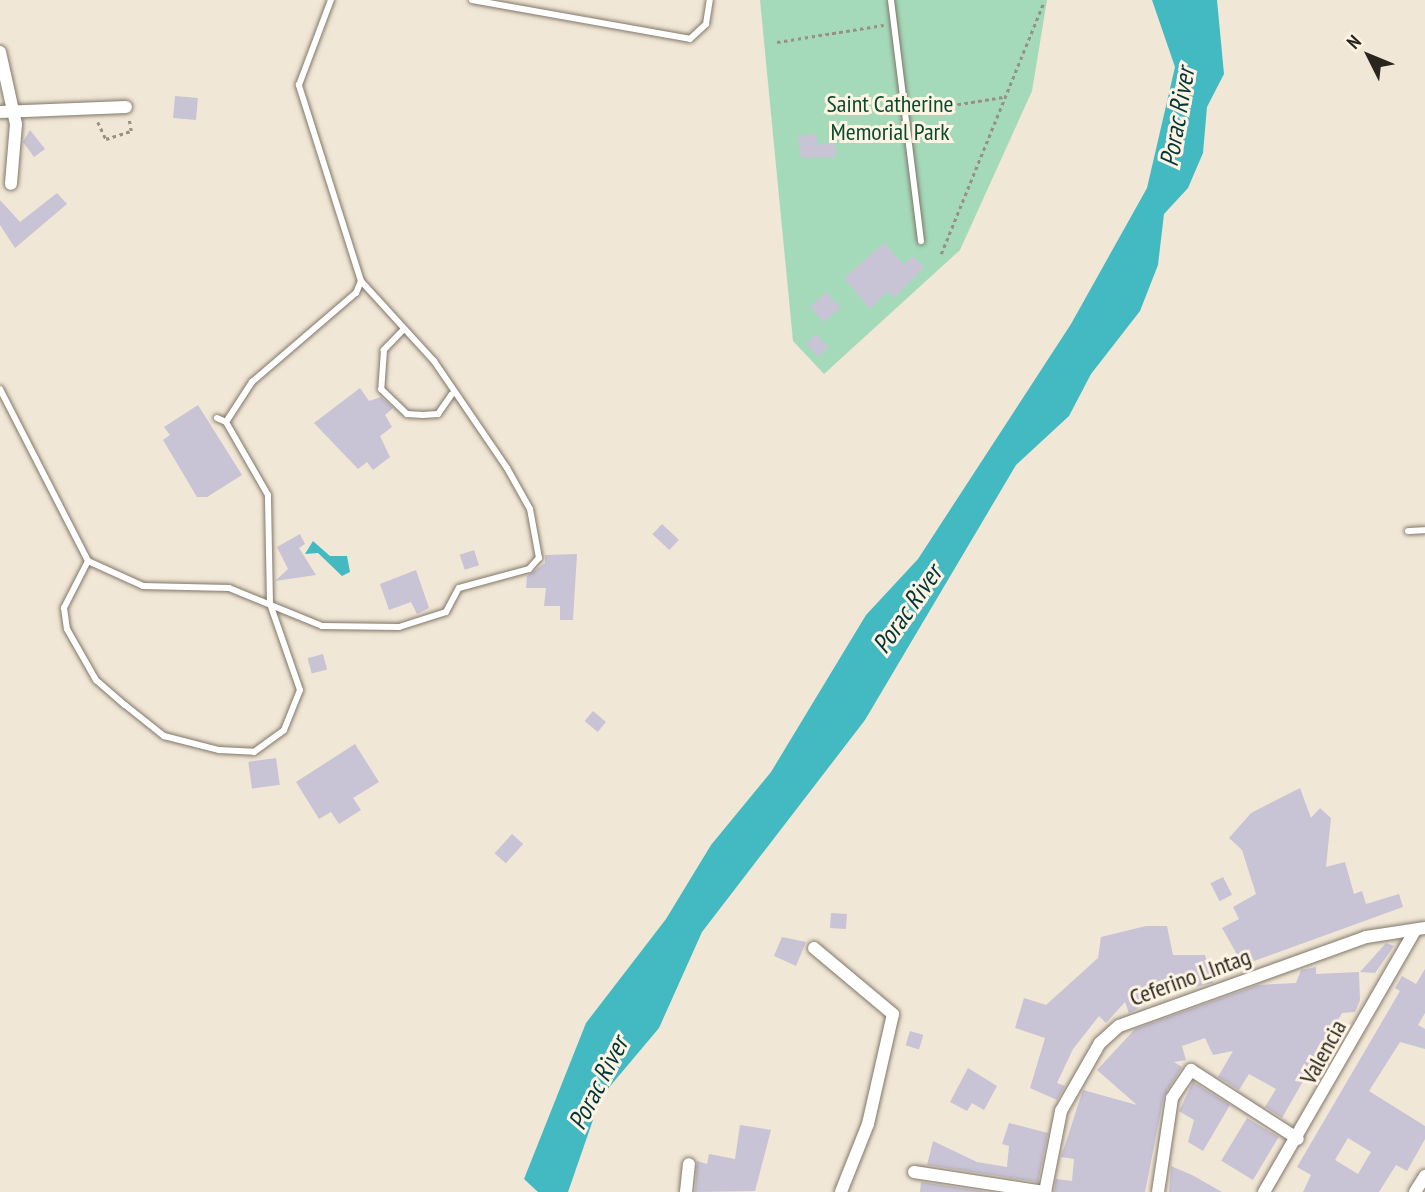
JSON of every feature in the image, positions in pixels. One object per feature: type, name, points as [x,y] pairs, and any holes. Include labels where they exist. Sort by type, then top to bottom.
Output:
[{"type":"street","points":[[0,52],[6,110],[18,150],[11,184]]},
{"type":"street","points":[[6,110],[126,107]]},
{"type":"street","name":"Valencia","points":[[1264,1192],[1298,1139],[1420,929]]},
{"type":"street","name":"Ceferino LIntag","points":[[1045,1192],[1061,1111],[1100,1043],[1119,1026],[1366,937],[1420,929]]},
{"type":"street","points":[[814,948],[893,1014],[868,1124],[841,1192]]},
{"type":"street","points":[[1158,1192],[1172,1098],[1179,1079],[1191,1070],[1298,1139]]},
{"type":"street","points":[[686,1192],[689,1164]]},
{"type":"street","points":[[914,1171],[1045,1192]]},
{"type":"street","points":[[1415,1192],[1425,1176]]},
{"type":"lane","points":[[0,389],[88,561],[143,586],[229,587],[322,626],[399,627],[446,612],[460,588],[529,569],[539,558],[530,509],[452,394],[434,361],[361,281],[299,85],[331,0]]},
{"type":"lane","points":[[472,0],[690,38],[706,24],[710,0]]},
{"type":"lane","points":[[891,0],[921,241]]},
{"type":"lane","points":[[226,422],[252,382],[356,293],[361,281]]},
{"type":"lane","points":[[403,330],[384,350],[381,389],[407,414],[438,414],[452,394]]},
{"type":"lane","points":[[88,561],[64,608],[67,629],[96,680],[164,736],[219,750],[254,752],[284,730],[299,706],[300,690],[270,604],[268,495],[226,422],[218,418]]},
{"type":"lane","points":[[1408,531],[1425,530]]},
{"type":"path","points":[[941,254],[1043,4]]},
{"type":"path","points":[[777,42],[894,24]]},
{"type":"path","points":[[906,113],[1004,97]]},
{"type":"path","points":[[93,109],[106,139],[131,131],[126,107]]},
{"type":"green space","name":"Saint Catherine Memorial Park","points":[[760,0],[1047,0],[1032,91],[960,250],[824,374],[793,341]]},
{"type":"water","name":"Porac River","points":[[1152,0],[1217,0],[1224,74],[1207,107],[1203,153],[1188,188],[1164,214],[1158,265],[1140,311],[1091,374],[1069,416],[1016,465],[865,720],[702,932],[659,1028],[601,1097],[568,1192],[538,1192],[524,1179],[586,1023],[666,919],[711,845],[771,772],[866,615],[918,559],[1071,324],[1147,188],[1175,67]]},
{"type":"water","points":[[313,541],[330,556],[347,556],[350,572],[342,576],[318,553],[305,554]]},
{"type":"building","points":[[175,96],[198,98],[196,120],[173,118]]},
{"type":"building","points":[[30,130],[45,149],[34,157],[23,142]]},
{"type":"building","points":[[816,134],[818,145],[834,142],[836,157],[801,158],[798,136]]},
{"type":"building","points":[[57,193],[67,204],[15,248],[0,225],[0,200],[20,222]]},
{"type":"building","points":[[884,243],[904,265],[913,256],[924,267],[894,298],[888,291],[870,309],[844,278]]},
{"type":"building","points":[[826,292],[840,307],[824,322],[810,307]]},
{"type":"building","points":[[816,334],[828,347],[818,357],[806,344]]},
{"type":"building","points":[[360,388],[369,401],[381,397],[393,408],[385,415],[392,427],[380,436],[390,457],[373,470],[367,462],[358,469],[314,423]]},
{"type":"building","points":[[198,405],[242,475],[207,497],[197,497],[163,440],[170,435],[164,427]]},
{"type":"building","points":[[662,524],[679,540],[669,550],[652,534]]},
{"type":"building","points":[[300,534],[305,544],[299,548],[316,575],[275,581],[288,569],[277,547]]},
{"type":"building","points":[[474,550],[479,565],[465,570],[460,555]]},
{"type":"building","points":[[577,554],[573,620],[560,620],[560,606],[544,606],[546,588],[526,588],[527,576],[545,563],[545,555]]},
{"type":"building","points":[[416,570],[429,608],[417,614],[411,602],[389,610],[380,584]]},
{"type":"building","points":[[323,654],[327,669],[312,674],[308,658]]},
{"type":"building","points":[[593,711],[606,722],[598,732],[585,721]]},
{"type":"building","points":[[355,744],[379,782],[353,798],[361,810],[339,824],[331,812],[319,819],[296,782]]},
{"type":"building","points":[[276,758],[280,785],[252,789],[248,762]]},
{"type":"building","points":[[1300,788],[1311,818],[1320,808],[1331,818],[1326,867],[1345,862],[1354,894],[1362,891],[1366,904],[1399,894],[1403,907],[1243,965],[1222,928],[1239,919],[1233,907],[1256,894],[1242,850],[1229,838],[1251,813]]},
{"type":"building","points":[[512,834],[523,844],[506,863],[495,853]]},
{"type":"building","points":[[1223,877],[1232,895],[1220,901],[1211,883]]},
{"type":"building","points":[[831,913],[847,914],[846,929],[830,928]]},
{"type":"building","points":[[1146,926],[1167,926],[1173,955],[1205,955],[1213,983],[1166,994],[1129,1013],[1125,1002],[1106,1023],[1099,1016],[1073,1049],[1057,1083],[1065,1086],[1057,1100],[1030,1088],[1045,1038],[1015,1028],[1024,998],[1046,1005],[1098,958],[1101,937]]},
{"type":"building","points":[[782,937],[806,942],[796,966],[774,956]]},
{"type":"building","points":[[1386,943],[1394,946],[1375,973],[1360,972]]},
{"type":"building","points":[[1316,967],[1316,974],[1359,972],[1360,1000],[1355,1012],[1342,1013],[1282,1118],[1265,1107],[1276,1089],[1249,1074],[1239,1090],[1218,1077],[1233,1051],[1213,1055],[1205,1038],[1182,1046],[1186,1060],[1174,1062],[1182,1067],[1164,1096],[1145,1192],[1054,1192],[1056,1179],[1072,1181],[1074,1159],[1061,1157],[1083,1090],[1137,1105],[1097,1070],[1135,1029],[1258,985],[1296,983],[1301,970]]},
{"type":"building","points":[[1425,969],[1425,1013],[1418,1025],[1425,1029],[1425,1049],[1400,1042],[1369,1091],[1425,1126],[1425,1139],[1407,1171],[1396,1165],[1379,1192],[1303,1192],[1311,1175],[1297,1167],[1400,991],[1395,988],[1402,976],[1416,984]],"holes":[[[1348,1138],[1371,1152],[1358,1174],[1335,1160]]]},
{"type":"building","points":[[910,1031],[923,1035],[919,1049],[906,1045]]},
{"type":"building","points":[[968,1068],[997,1086],[984,1110],[972,1103],[967,1111],[950,1102]]},
{"type":"building","points":[[1193,1082],[1230,1105],[1203,1151],[1188,1142],[1194,1120],[1179,1111]]},
{"type":"building","points":[[1247,1118],[1279,1137],[1253,1180],[1221,1161]]},
{"type":"building","points":[[1009,1123],[1048,1133],[1038,1182],[927,1165],[933,1141],[977,1162],[1007,1167],[1009,1146],[1002,1144]]},
{"type":"building","points":[[740,1125],[771,1130],[755,1191],[695,1192],[697,1161],[707,1164],[709,1154],[735,1159]]},
{"type":"building","points":[[1171,1166],[1192,1175],[1222,1192],[1169,1192]]},
{"type":"building","points":[[921,1182],[987,1192],[920,1192]]}]
